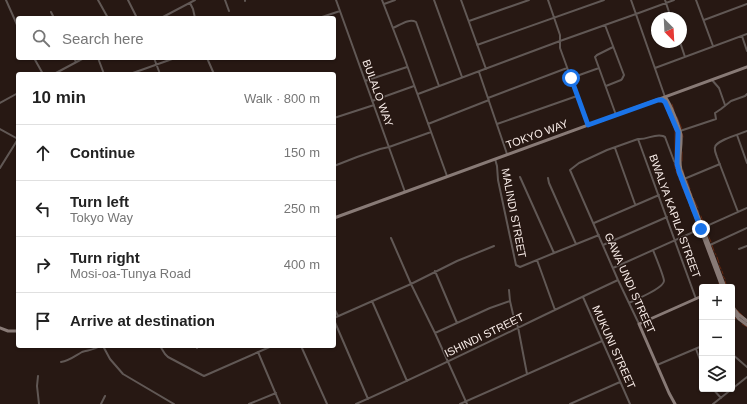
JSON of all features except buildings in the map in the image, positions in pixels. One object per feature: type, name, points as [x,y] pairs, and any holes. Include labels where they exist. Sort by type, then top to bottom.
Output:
[{"type":"main road","name":"TOKYO WAY","points":[[336,217],[747,67]]},
{"type":"main road","points":[[668,105],[672,94]]},
{"type":"main road","points":[[665,97],[678,132],[679,165],[682,180],[725,284]]},
{"type":"main road","points":[[658,100],[664,101],[668,105],[680,131],[679,165],[721,284]]},
{"type":"main road","points":[[639,324],[699,298]]},
{"type":"main road","points":[[735,310],[747,321]]},
{"type":"main road","points":[[735,315],[747,325]]},
{"type":"main road","name":"GAWA UNDI STREET","points":[[639,324],[675,404]]},
{"type":"main road","points":[[0,328],[16,332]]},
{"type":"street","points":[[6,0],[16,22]]},
{"type":"street","points":[[98,0],[107,16]]},
{"type":"street","points":[[128,0],[137,16]]},
{"type":"street","points":[[165,16],[195,0]]},
{"type":"street","points":[[225,0],[229,11]]},
{"type":"street","name":"BULALO WAY","points":[[336,0],[404,192]]},
{"type":"street","points":[[382,0],[418,94],[447,176]]},
{"type":"street","points":[[384,4],[395,0]]},
{"type":"street","points":[[434,0],[462,77]]},
{"type":"street","points":[[461,0],[486,69]]},
{"type":"street","points":[[469,21],[529,0]]},
{"type":"street","points":[[548,0],[560,35],[560,46],[567,68],[588,125]]},
{"type":"street","points":[[477,45],[604,0]]},
{"type":"street","points":[[631,0],[665,97]]},
{"type":"street","points":[[418,94],[636,14],[665,1],[674,0]]},
{"type":"street","points":[[696,0],[714,46]]},
{"type":"street","points":[[665,1],[669,12]]},
{"type":"street","points":[[190,3],[195,16]]},
{"type":"street","points":[[704,20],[747,4]]},
{"type":"street","points":[[325,16],[340,11]]},
{"type":"street","points":[[51,12],[53,16]]},
{"type":"street","points":[[393,28],[413,20],[416,22],[439,86]]},
{"type":"street","points":[[605,25],[624,77],[621,80],[606,86]]},
{"type":"street","points":[[654,68],[747,34]]},
{"type":"street","points":[[742,36],[747,51]]},
{"type":"street","points":[[613,47],[595,56],[616,115]]},
{"type":"street","points":[[682,48],[685,57]]},
{"type":"street","points":[[35,60],[42,72]]},
{"type":"street","points":[[58,72],[80,60]]},
{"type":"street","points":[[99,60],[103,72]]},
{"type":"street","points":[[155,60],[159,72]]},
{"type":"street","points":[[135,72],[169,60]]},
{"type":"street","points":[[209,60],[213,72]]},
{"type":"street","points":[[365,81],[408,67]]},
{"type":"street","points":[[428,124],[567,68]]},
{"type":"street","points":[[571,78],[599,68]]},
{"type":"street","points":[[479,72],[507,154]]},
{"type":"street","points":[[712,80],[719,88],[726,106]]},
{"type":"street","points":[[372,101],[414,86]]},
{"type":"street","points":[[0,103],[16,94]]},
{"type":"street","points":[[680,131],[716,119],[715,113],[731,101],[747,94]]},
{"type":"street","points":[[497,124],[578,96]]},
{"type":"street","points":[[336,117],[374,105]]},
{"type":"street","points":[[0,128],[16,138]]},
{"type":"street","points":[[738,212],[715,152],[715,146],[719,142],[747,131]]},
{"type":"street","points":[[336,165],[431,132]]},
{"type":"street","points":[[635,204],[615,148],[638,139],[659,134],[663,136],[674,161],[679,165]]},
{"type":"street","points":[[737,135],[747,163]]},
{"type":"street","name":"BWALYA KAPILA STREET","points":[[638,139],[666,217],[676,240],[696,299]]},
{"type":"street","points":[[0,168],[16,142]]},
{"type":"street","name":"GAWA UNDI STREET","points":[[615,148],[607,150],[579,163],[570,170],[639,324]]},
{"type":"street","name":"MALINDI STREET","points":[[495,158],[498,180],[516,265],[520,267],[537,260]]},
{"type":"street","points":[[684,179],[720,164]]},
{"type":"street","points":[[520,177],[554,252]]},
{"type":"street","points":[[548,178],[576,244]]},
{"type":"street","points":[[593,223],[659,195]]},
{"type":"street","points":[[613,268],[747,208]]},
{"type":"street","points":[[603,245],[666,217]]},
{"type":"street","points":[[710,245],[747,228]]},
{"type":"street","points":[[555,310],[537,260],[599,235]]},
{"type":"street","points":[[391,238],[466,403]]},
{"type":"street","points":[[336,312],[338,316],[411,284],[435,271],[494,246]]},
{"type":"street","points":[[739,249],[747,246]]},
{"type":"street","points":[[629,303],[657,289],[663,283],[663,278],[653,250]]},
{"type":"street","points":[[435,271],[457,323]]},
{"type":"street","name":"ISHINDI STREET","points":[[356,404],[407,382],[618,280]]},
{"type":"street","points":[[509,290],[510,301],[518,328],[528,374]]},
{"type":"street","name":"MUKUNI STREET","points":[[583,297],[630,404]]},
{"type":"street","points":[[372,301],[407,382]]},
{"type":"street","points":[[435,333],[497,305],[510,301]]},
{"type":"street","points":[[336,324],[368,399]]},
{"type":"street","points":[[460,404],[466,403],[602,341]]},
{"type":"street","points":[[62,362],[65,362],[82,352],[97,348]]},
{"type":"street","points":[[102,348],[123,374],[174,404]]},
{"type":"street","points":[[161,348],[168,357],[203,376],[267,348]]},
{"type":"street","points":[[302,348],[327,404]]},
{"type":"street","points":[[657,366],[699,348]]},
{"type":"street","points":[[696,349],[699,357]]},
{"type":"street","points":[[258,352],[280,404]]},
{"type":"street","points":[[734,356],[747,367]]},
{"type":"street","points":[[38,376],[37,386],[39,404]]},
{"type":"street","points":[[713,404],[747,377]]},
{"type":"street","points":[[570,404],[620,382]]},
{"type":"street","points":[[715,392],[720,398]]},
{"type":"street","points":[[249,404],[276,393]]},
{"type":"street","points":[[100,404],[105,396]]},
{"type":"street","points":[[578,400],[580,404]]},
{"type":"waterway","points":[[672,104],[674,110]]},
{"type":"waterway","points":[[666,108],[675,130],[675,159]]},
{"type":"waterway","points":[[677,117],[682,129]]},
{"type":"waterway","points":[[682,133],[683,137]]},
{"type":"waterway","points":[[682,152],[682,161]]},
{"type":"waterway","points":[[674,163],[675,167]]},
{"type":"waterway","points":[[683,170],[684,174]]},
{"type":"waterway","points":[[676,171],[678,176]]},
{"type":"waterway","points":[[687,180],[690,189]]},
{"type":"waterway","points":[[681,184],[683,189]]},
{"type":"waterway","points":[[684,191],[687,199]]},
{"type":"waterway","points":[[690,191],[692,195]]},
{"type":"waterway","points":[[694,200],[698,208]]},
{"type":"waterway","points":[[689,203],[692,212]]},
{"type":"waterway","points":[[701,216],[703,222],[706,223]]},
{"type":"waterway","points":[[707,232],[708,227]]},
{"type":"waterway","points":[[708,235],[711,242]]},
{"type":"waterway","points":[[712,245],[714,251]]},
{"type":"waterway","points":[[717,257],[719,263]]},
{"type":"waterway","points":[[719,265],[721,269]]},
{"type":"waterway","points":[[737,310],[745,318]]},
{"type":"waterway","points":[[742,324],[747,327]]},
{"type":"route","points":[[571,78],[588,125],[658,100],[662,100],[667,104],[678,132],[677,164],[679,172],[701,229]]}]
